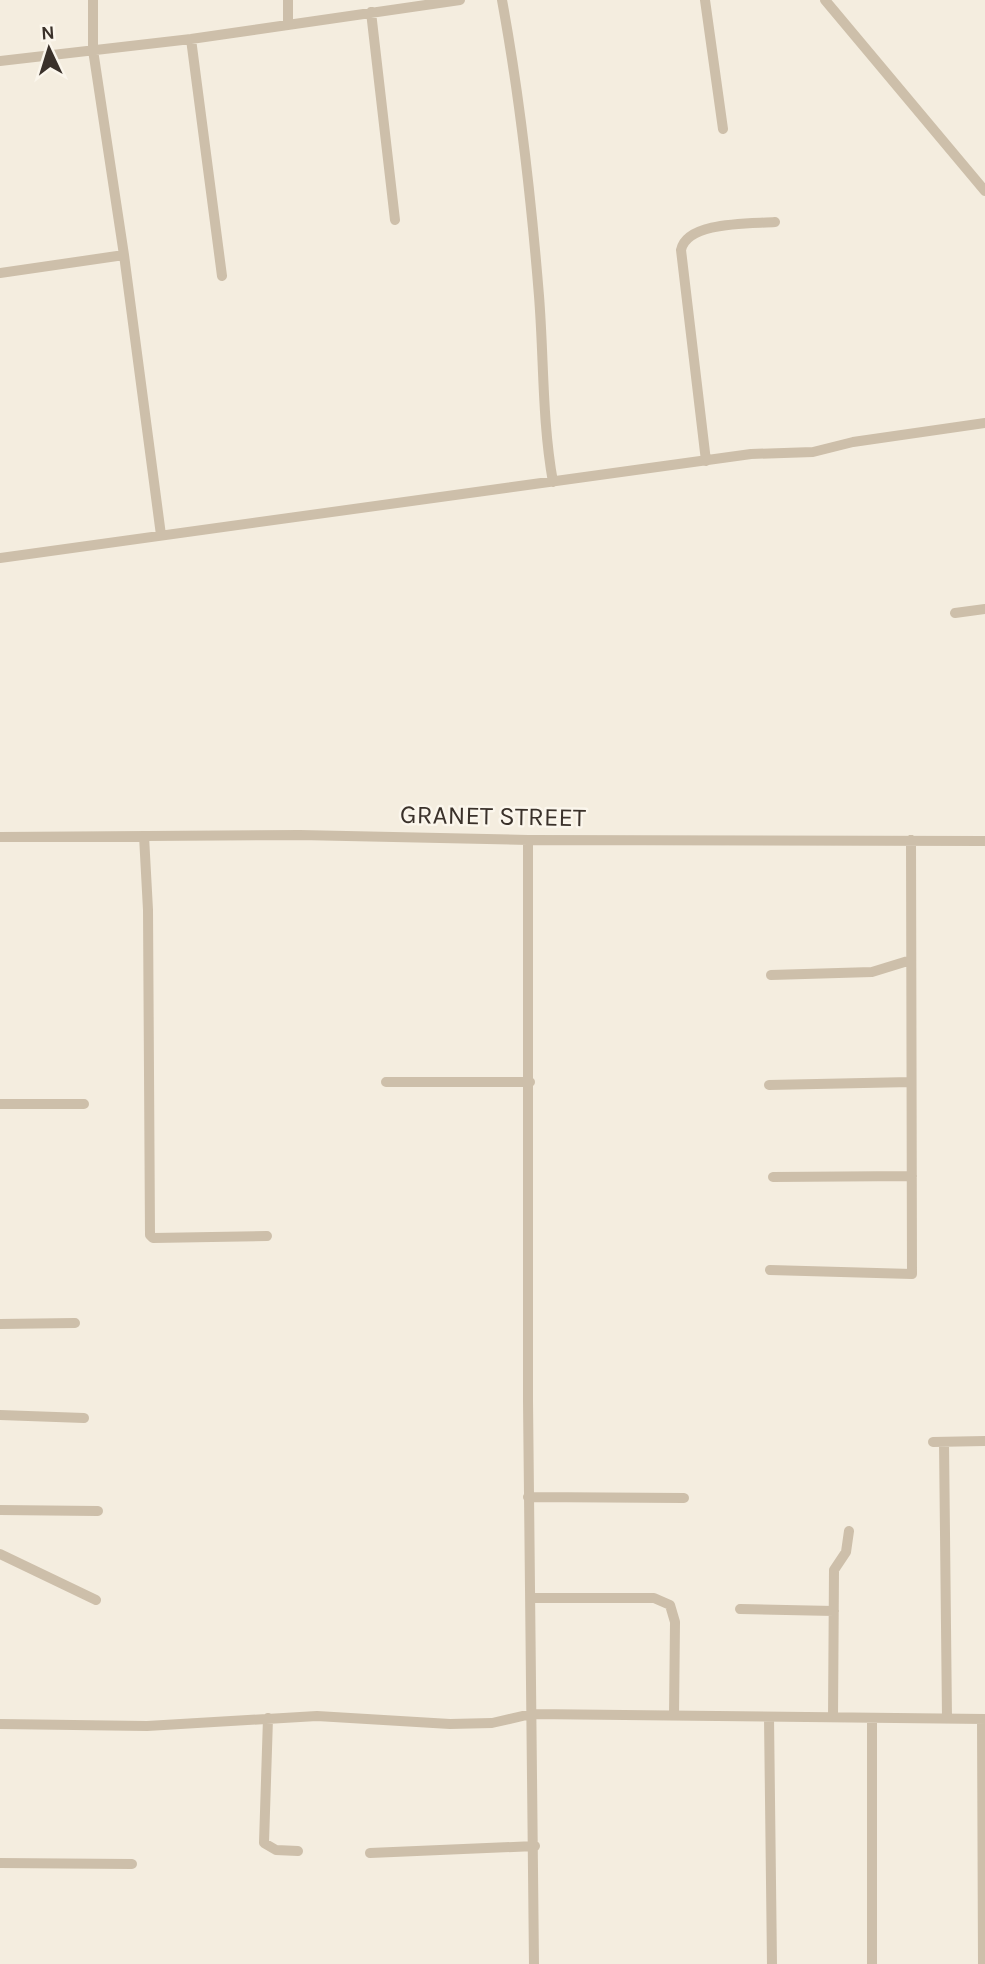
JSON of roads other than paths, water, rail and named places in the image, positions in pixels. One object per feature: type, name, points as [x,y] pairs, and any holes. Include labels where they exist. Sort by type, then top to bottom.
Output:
[{"type":"street","points":[[93,0],[93,50],[124,255],[161,536]]},
{"type":"street","points":[[288,0],[288,25]]},
{"type":"street","points":[[0,61],[191,38],[460,0]]},
{"type":"street","points":[[502,0],[528,181],[539,298],[547,446],[553,482]]},
{"type":"street","points":[[705,0],[723,130]]},
{"type":"street","points":[[825,0],[985,191]]},
{"type":"street","points":[[371,12],[395,220]]},
{"type":"street","points":[[191,38],[222,276]]},
{"type":"street","points":[[706,461],[682,242],[691,234],[714,227],[775,222]]},
{"type":"street","points":[[0,273],[124,255]]},
{"type":"street","points":[[0,558],[751,454],[813,452],[853,442],[985,423]]},
{"type":"street","points":[[955,613],[985,609]]},
{"type":"street","points":[[144,836],[148,937],[149,1230],[153,1238],[267,1236]]},
{"type":"street","name":"GRANET STREET","points":[[0,837],[985,841]]},
{"type":"street","points":[[528,840],[528,1497],[535,1846],[534,1964]]},
{"type":"street","points":[[770,1270],[912,1274],[911,840]]},
{"type":"street","points":[[771,975],[872,972],[911,960]]},
{"type":"street","points":[[386,1082],[530,1082]]},
{"type":"street","points":[[769,1084],[911,1082]]},
{"type":"street","points":[[0,1104],[84,1104]]},
{"type":"street","points":[[773,1177],[912,1176]]},
{"type":"street","points":[[0,1324],[75,1323]]},
{"type":"street","points":[[0,1415],[84,1418]]},
{"type":"street","points":[[947,1718],[939,1442],[985,1441]]},
{"type":"street","points":[[528,1497],[684,1497]]},
{"type":"street","points":[[0,1510],[98,1511]]},
{"type":"street","points":[[833,1717],[834,1570],[846,1552],[849,1531]]},
{"type":"street","points":[[0,1554],[96,1600]]},
{"type":"street","points":[[530,1598],[654,1598],[670,1605],[675,1622],[674,1716]]},
{"type":"street","points":[[740,1609],[834,1611]]},
{"type":"street","points":[[0,1724],[146,1726],[331,1716],[450,1724],[492,1723],[531,1714],[983,1719],[983,1964]]},
{"type":"street","points":[[769,1717],[772,1964]]},
{"type":"street","points":[[268,1718],[264,1843],[276,1850],[298,1851]]},
{"type":"street","points":[[872,1718],[873,1964]]},
{"type":"street","points":[[370,1853],[535,1846]]},
{"type":"street","points":[[0,1863],[132,1864]]}]
